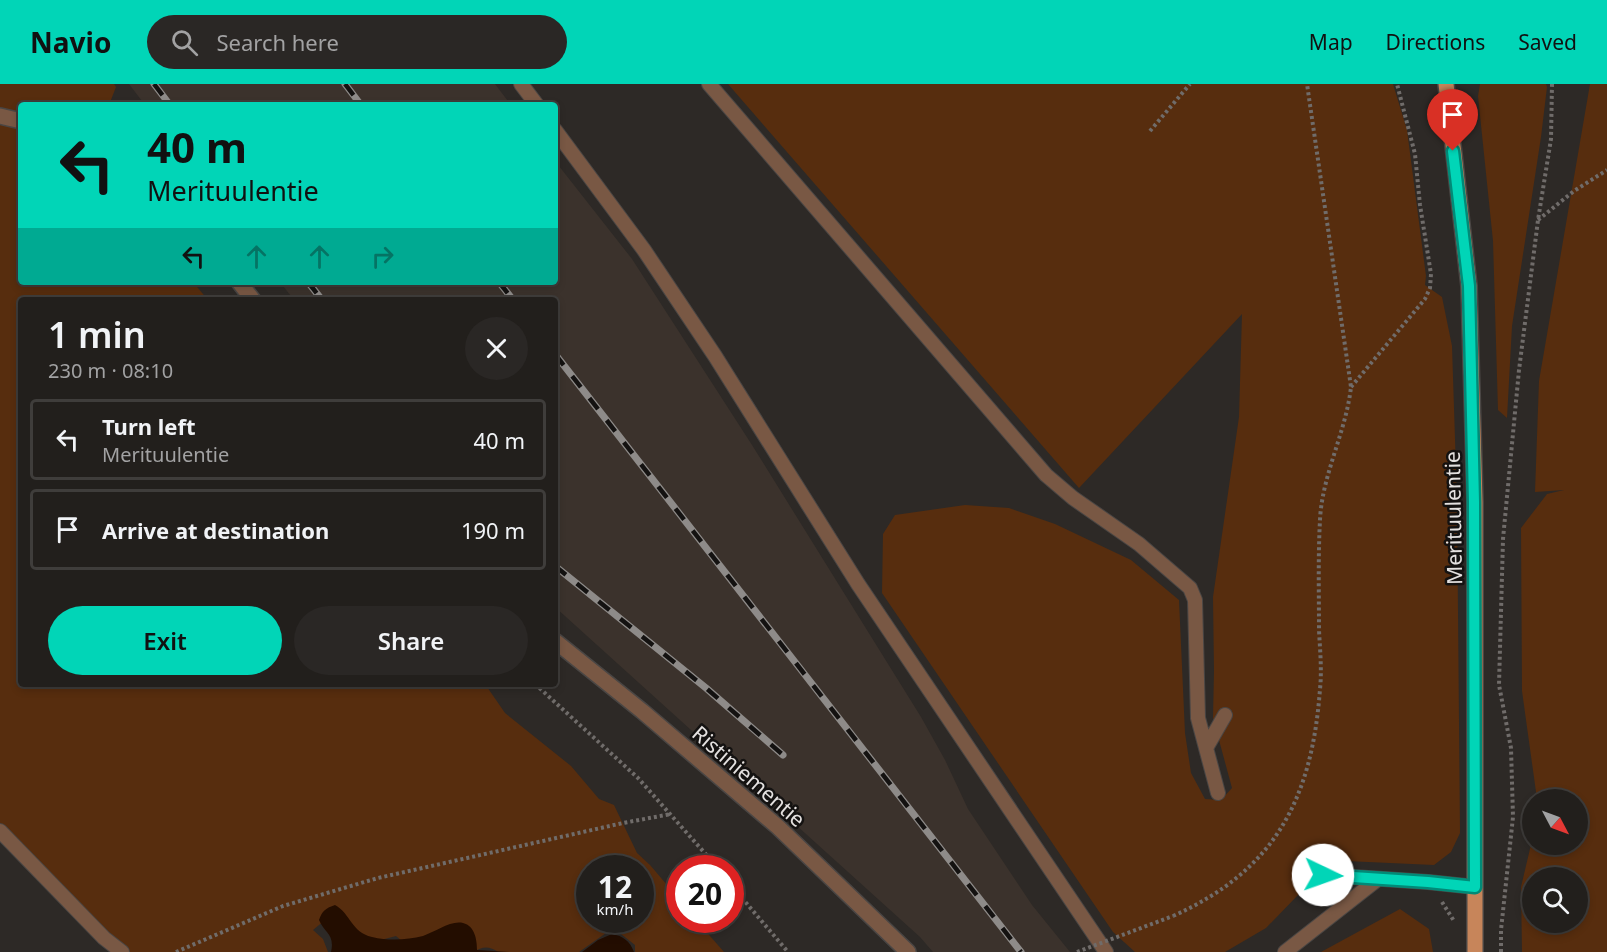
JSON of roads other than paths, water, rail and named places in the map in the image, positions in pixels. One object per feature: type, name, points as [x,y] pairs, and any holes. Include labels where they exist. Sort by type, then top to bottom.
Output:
[{"type":"main road","name":"Merituulentie","points":[[1446,84],[1469,286],[1474,502],[1475,952]]},
{"type":"street","points":[[0,116],[18,120]]},
{"type":"street","points":[[241,285],[251,297]]},
{"type":"street","name":"Ristiniementie","points":[[558,643],[642,711],[778,827],[908,952]]},
{"type":"lane","points":[[521,84],[535,102]]},
{"type":"lane","points":[[709,84],[1046,475],[1073,498],[1139,544],[1190,588],[1195,600],[1198,718],[1218,793]]},
{"type":"lane","points":[[558,134],[644,250],[715,356],[858,584],[1106,952]]},
{"type":"lane","points":[[1206,748],[1225,715]]},
{"type":"lane","points":[[0,831],[104,938],[122,952]]},
{"type":"lane","points":[[1323,875],[1475,887]]},
{"type":"lane","points":[[1285,952],[1378,879]]},
{"type":"railway","points":[[154,84],[168,102]]},
{"type":"railway","points":[[345,84],[359,102]]},
{"type":"railway","points":[[310,285],[320,297]]},
{"type":"railway","points":[[501,285],[511,297]]},
{"type":"railway","points":[[558,358],[1021,952]]},
{"type":"railway","points":[[558,568],[706,688],[783,755]]}]
